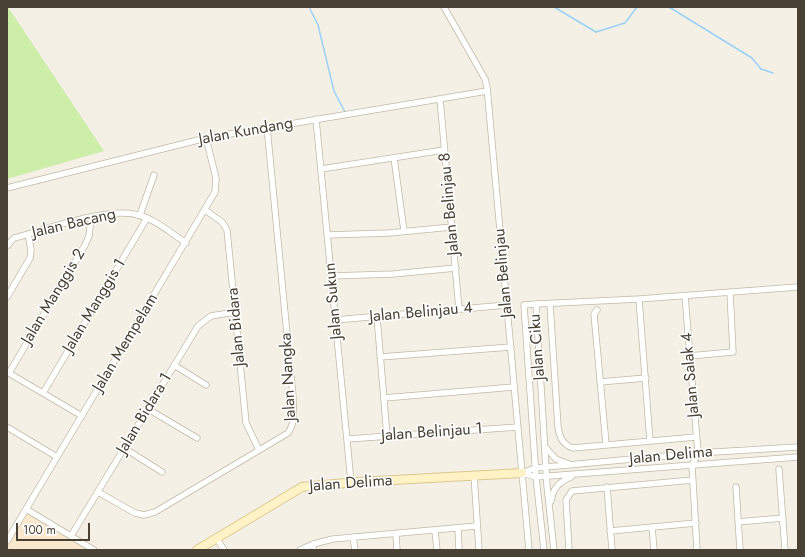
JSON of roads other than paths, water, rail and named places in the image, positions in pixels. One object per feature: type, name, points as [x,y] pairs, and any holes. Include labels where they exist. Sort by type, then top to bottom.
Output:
[{"type":"street","name":"Jalan Belinjau","points":[[444,7],[485,79],[488,91],[528,550]]},
{"type":"street","name":"Jalan Kundang","points":[[7,188],[206,138],[488,91]]},
{"type":"street","name":"Jalan Belinjau 8","points":[[440,99],[459,309]]},
{"type":"street","name":"Jalan Sukun","points":[[316,119],[351,482]]},
{"type":"street","name":"Jalan Nangka","points":[[98,492],[135,513],[144,515],[155,512],[288,433],[294,421],[267,127]]},
{"type":"street","name":"Jalan Mempelam","points":[[7,541],[215,192],[216,178],[206,138]]},
{"type":"street","points":[[321,169],[444,150]]},
{"type":"street","points":[[394,158],[404,231]]},
{"type":"street","points":[[140,215],[154,175]]},
{"type":"street","name":"Jalan Bidara","points":[[205,210],[222,222],[227,230],[246,423],[260,450]]},
{"type":"street","name":"Jalan Bacang","points":[[7,246],[14,238],[28,234],[105,214],[128,212],[147,218],[186,243]]},
{"type":"street","name":"Jalan Manggis 2","points":[[8,372],[85,245],[89,236],[91,218]]},
{"type":"street","name":"Jalan Manggis 1","points":[[43,393],[147,218]]},
{"type":"street","points":[[327,235],[404,231],[452,226]]},
{"type":"street","points":[[7,297],[30,258],[31,250],[28,234]]},
{"type":"street","points":[[331,276],[393,274],[456,268]]},
{"type":"street","points":[[536,304],[639,299],[798,287]]},
{"type":"street","points":[[689,356],[733,352],[730,292]]},
{"type":"street","name":"Jalan Salak 4","points":[[685,296],[698,453]]},
{"type":"street","points":[[639,299],[650,441]]},
{"type":"street","name":"Jalan Ciku","points":[[544,550],[536,477],[524,305],[536,304],[546,467],[554,550]]},
{"type":"street","points":[[550,304],[560,439],[566,445],[572,448],[696,437]]},
{"type":"street","name":"Jalan Belinjau 4","points":[[335,320],[507,305]]},
{"type":"street","points":[[597,310],[594,314],[606,444]]},
{"type":"street","name":"Jalan Bidara 1","points":[[71,536],[198,326],[211,316],[235,312]]},
{"type":"street","points":[[377,317],[387,436]]},
{"type":"street","points":[[380,356],[510,347]]},
{"type":"street","points":[[174,365],[206,385]]},
{"type":"street","points":[[8,372],[82,416]]},
{"type":"street","points":[[600,382],[646,378]]},
{"type":"street","points":[[384,398],[514,387]]},
{"type":"street","points":[[148,409],[197,438]]},
{"type":"street","points":[[7,427],[57,457]]},
{"type":"street","name":"Jalan Belinjau 1","points":[[347,439],[518,427]]},
{"type":"street","points":[[545,447],[556,459],[572,465]]},
{"type":"street","name":"Jalan Delima","points":[[196,550],[302,487],[351,482],[522,473],[536,468],[546,467],[698,453],[798,447]]},
{"type":"street","points":[[124,448],[162,472]]},
{"type":"street","points":[[697,550],[692,466],[698,453]]},
{"type":"street","name":"Jalan Delima","points":[[522,473],[536,477],[547,477],[798,457]]},
{"type":"street","points":[[779,470],[785,550]]},
{"type":"street","points":[[474,475],[479,550]]},
{"type":"street","points":[[550,506],[553,492],[557,486],[562,480],[574,475]]},
{"type":"street","points":[[569,550],[565,505],[567,497],[577,489],[693,480]]},
{"type":"street","points":[[607,487],[612,550]]},
{"type":"street","points":[[736,487],[740,550]]},
{"type":"street","points":[[26,509],[94,550]]},
{"type":"street","points":[[738,522],[783,518]]},
{"type":"street","points":[[610,530],[696,523]]},
{"type":"street","points":[[300,550],[354,537],[396,535],[477,526]]},
{"type":"street","points":[[652,527],[654,550]]},
{"type":"street","points":[[458,528],[459,550]]},
{"type":"street","points":[[435,531],[437,550]]},
{"type":"street","points":[[396,535],[397,550]]},
{"type":"street","points":[[216,537],[224,550]]},
{"type":"street","points":[[354,537],[355,550]]},
{"type":"waterway","points":[[554,7],[596,32],[625,23],[637,7]]},
{"type":"waterway","points":[[669,7],[752,58],[761,69],[773,73]]},
{"type":"waterway","points":[[310,9],[318,25],[334,91],[345,112]]}]
